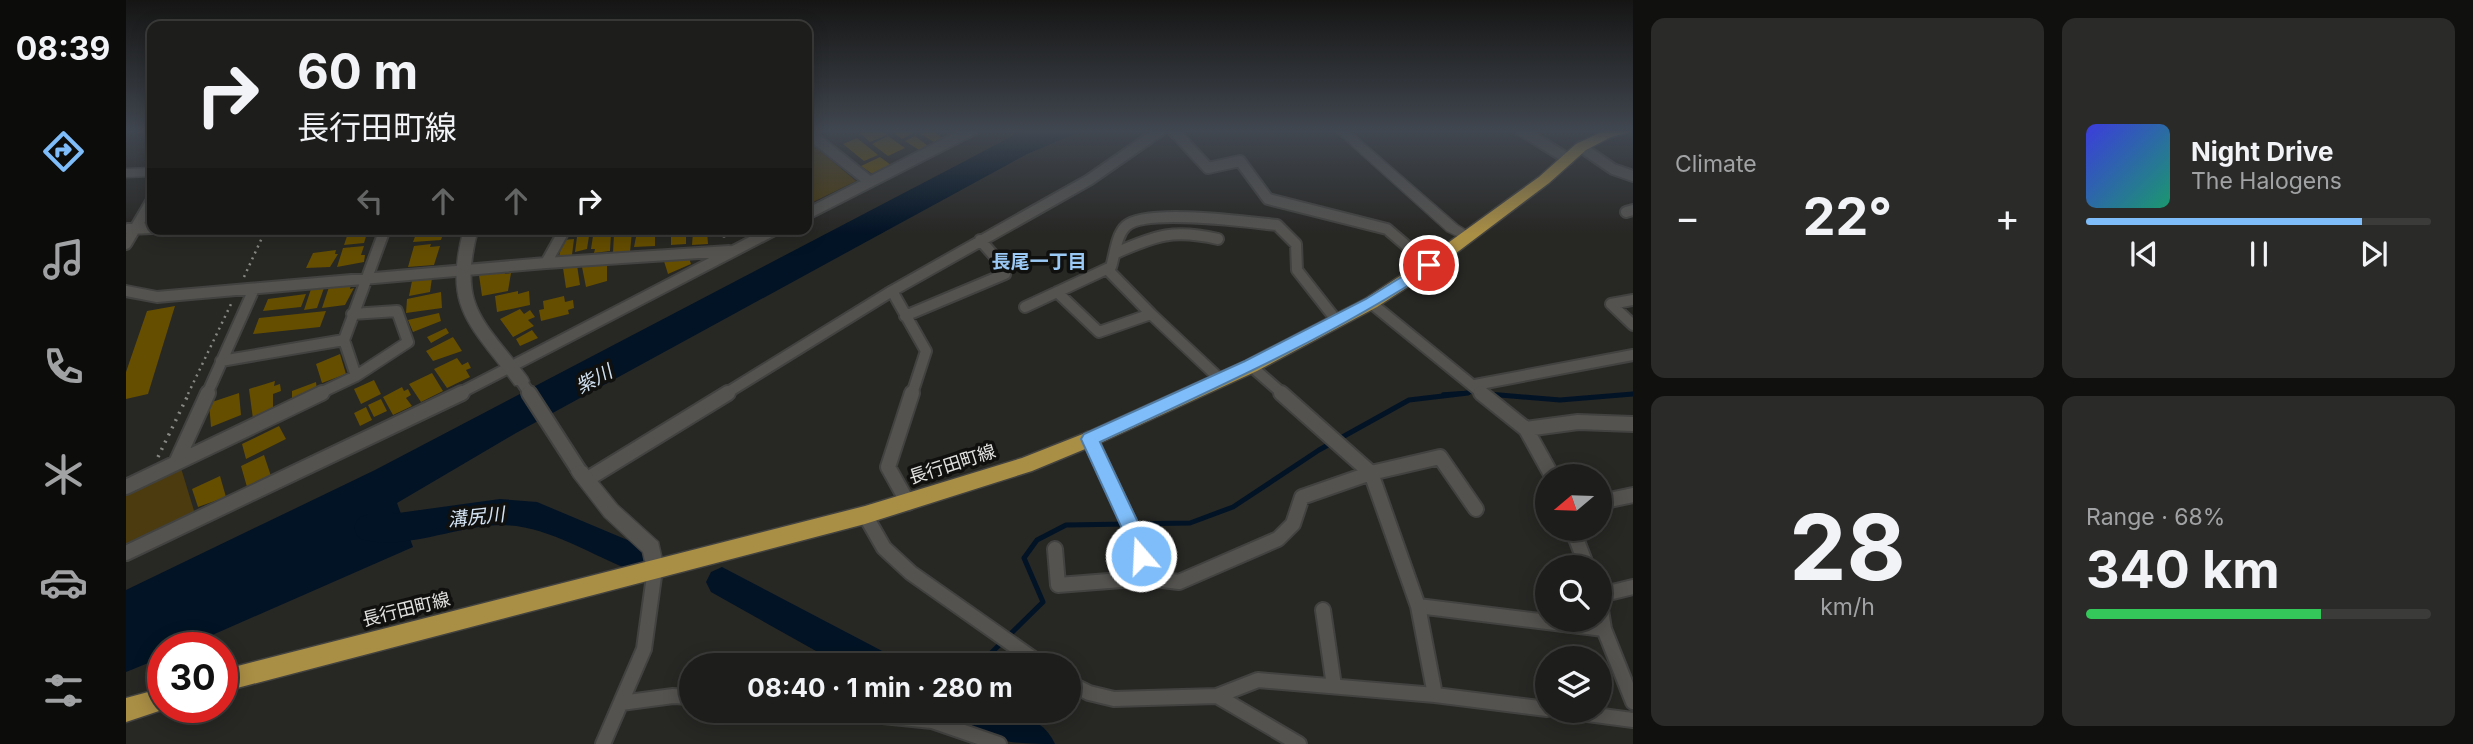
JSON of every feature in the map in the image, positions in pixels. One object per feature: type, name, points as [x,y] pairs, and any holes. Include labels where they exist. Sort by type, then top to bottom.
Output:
[{"type":"main road","name":"長行田町線","points":[[238,677],[908,503],[1024,465],[1090,439],[1251,366],[1371,303],[1429,265],[1561,165]]},
{"type":"main road","points":[[126,710],[147,704]]},
{"type":"street","points":[[848,165],[870,182]]},
{"type":"street","points":[[812,211],[904,165]]},
{"type":"street","points":[[583,476],[891,291],[1089,180],[1111,165]]},
{"type":"street","points":[[1205,165],[1208,168],[1223,165]]},
{"type":"street","points":[[1243,165],[1268,199],[1387,229],[1429,265]]},
{"type":"street","points":[[1380,165],[1452,228],[1468,236]]},
{"type":"street","points":[[1396,165],[1458,219],[1468,236]]},
{"type":"street","points":[[1607,165],[1633,176]]},
{"type":"street","points":[[126,173],[147,172]]},
{"type":"street","points":[[126,244],[130,229],[147,207]]},
{"type":"street","points":[[1025,307],[1111,267],[1125,227],[1132,222],[1161,216],[1277,225],[1293,236],[1299,248],[1297,270],[1337,321]]},
{"type":"street","points":[[1116,253],[1164,231],[1197,233],[1218,239]]},
{"type":"street","points":[[356,376],[344,340],[383,235]]},
{"type":"street","points":[[470,235],[461,270],[464,300],[470,311],[517,374],[583,476],[611,511],[651,548],[655,569],[644,649],[603,744]]},
{"type":"street","points":[[546,263],[562,235]]},
{"type":"street","points":[[126,553],[517,374],[764,235]]},
{"type":"street","points":[[905,316],[1005,274],[1004,267],[979,240]]},
{"type":"street","points":[[126,291],[156,297],[546,263],[733,251]]},
{"type":"street","points":[[1107,269],[1220,379]]},
{"type":"street","points":[[176,463],[254,289]]},
{"type":"street","points":[[891,291],[926,351],[888,467],[908,503]]},
{"type":"street","points":[[1057,292],[1099,332],[1151,314]]},
{"type":"street","points":[[1633,300],[1611,304],[1633,325]]},
{"type":"street","points":[[1371,303],[1526,429],[1545,464]]},
{"type":"street","points":[[126,487],[356,376],[408,342],[397,310],[352,314]]},
{"type":"street","points":[[222,361],[344,340]]},
{"type":"street","points":[[1475,385],[1633,355]]},
{"type":"street","points":[[1251,366],[1371,473],[1418,606],[1435,695]]},
{"type":"street","points":[[1526,429],[1578,422],[1633,424]]},
{"type":"street","points":[[1090,439],[1135,535],[1147,578]]},
{"type":"street","points":[[1055,549],[1058,585],[1147,578],[1179,582],[1278,539],[1293,524],[1302,498],[1371,473],[1440,457],[1476,509]]},
{"type":"street","points":[[1612,499],[1633,495]]},
{"type":"street","points":[[865,514],[884,548],[911,573],[1025,653]]},
{"type":"street","points":[[1612,592],[1633,587]]},
{"type":"street","points":[[1418,606],[1535,620]]},
{"type":"street","points":[[1323,610],[1334,686]]},
{"type":"street","points":[[1605,632],[1633,702]]},
{"type":"street","points":[[1081,689],[1114,699],[1217,696],[1258,680],[1435,695],[1535,708]]},
{"type":"street","points":[[1217,696],[1299,744]]},
{"type":"street","points":[[621,703],[679,697]]},
{"type":"street","points":[[1612,717],[1633,720]]},
{"type":"street","points":[[938,723],[999,744]]},
{"type":"path","points":[[148,477],[263,235]]},
{"type":"shaded area","points":[[812,165],[837,165],[856,181],[812,203]]},
{"type":"shaded area","points":[[181,468],[195,514],[126,544],[126,493]]},
{"type":"water","name":"紫川","points":[[958,165],[1007,165],[516,433],[397,503],[413,547],[219,632],[147,632],[147,663],[126,672],[126,590],[375,470]]},
{"type":"building","points":[[891,165],[877,173],[871,173],[861,166]]},
{"type":"building","points":[[347,235],[366,235],[364,243],[344,245]]},
{"type":"building","points":[[416,235],[443,235],[441,240],[413,242]]},
{"type":"building","points":[[611,235],[610,251],[594,253],[595,249],[591,249],[593,236]]},
{"type":"building","points":[[614,235],[632,235],[630,252],[613,253]]},
{"type":"building","points":[[636,235],[655,235],[655,246],[634,247]]},
{"type":"building","points":[[671,235],[686,235],[686,244],[671,245]]},
{"type":"building","points":[[693,235],[707,235],[708,244],[692,245]]},
{"type":"building","points":[[589,236],[587,249],[575,252],[577,237]]},
{"type":"building","points":[[574,239],[572,255],[559,256],[563,240]]},
{"type":"building","points":[[431,244],[430,247],[440,246],[434,265],[408,267],[414,246]]},
{"type":"building","points":[[364,246],[361,255],[365,255],[364,262],[337,267],[343,248]]},
{"type":"building","points":[[336,250],[335,254],[338,254],[330,267],[306,268],[313,253]]},
{"type":"building","points":[[688,255],[691,264],[668,274],[663,258]]},
{"type":"building","points":[[601,263],[601,266],[607,265],[607,281],[586,287],[582,267]]},
{"type":"building","points":[[577,265],[580,285],[566,288],[563,268]]},
{"type":"building","points":[[504,270],[505,274],[511,273],[508,291],[482,296],[479,275]]},
{"type":"building","points":[[432,278],[430,292],[409,296],[412,281]]},
{"type":"building","points":[[351,285],[350,289],[354,288],[345,305],[322,308],[329,287]]},
{"type":"building","points":[[324,288],[317,308],[304,310],[311,289]]},
{"type":"building","points":[[518,291],[518,294],[529,291],[530,305],[497,312],[495,296]]},
{"type":"building","points":[[441,292],[442,308],[406,313],[407,299]]},
{"type":"building","points":[[306,294],[301,307],[263,311],[268,299]]},
{"type":"building","points":[[564,296],[565,302],[573,300],[574,308],[568,310],[569,314],[541,321],[539,310],[544,309],[543,301]]},
{"type":"building","points":[[175,306],[148,394],[126,399],[126,372],[147,311]]},
{"type":"building","points":[[520,309],[524,314],[530,310],[535,317],[528,320],[534,326],[513,337],[500,319]]},
{"type":"building","points":[[326,311],[320,327],[253,334],[259,318]]},
{"type":"building","points":[[439,313],[441,321],[413,332],[408,320]]},
{"type":"building","points":[[446,328],[449,333],[431,343],[427,337]]},
{"type":"building","points":[[532,330],[538,338],[520,346],[516,339]]},
{"type":"building","points":[[453,337],[462,351],[433,361],[426,351]]},
{"type":"building","points":[[340,354],[346,374],[322,383],[316,364]]},
{"type":"building","points":[[457,358],[462,365],[468,362],[471,368],[466,370],[470,377],[447,388],[434,369]]},
{"type":"building","points":[[432,373],[443,391],[421,402],[409,384]]},
{"type":"building","points":[[374,380],[381,394],[361,404],[354,389]]},
{"type":"building","points":[[275,381],[274,386],[280,384],[281,391],[273,394],[273,408],[253,419],[249,389]]},
{"type":"building","points":[[316,382],[317,390],[292,399],[292,391]]},
{"type":"building","points":[[402,387],[404,391],[408,389],[411,395],[406,398],[412,406],[393,415],[383,397]]},
{"type":"building","points":[[239,393],[241,415],[211,427],[209,403]]},
{"type":"building","points":[[381,399],[387,411],[374,417],[368,405]]},
{"type":"building","points":[[366,407],[372,420],[360,426],[354,413]]},
{"type":"building","points":[[279,426],[286,439],[246,459],[242,444]]},
{"type":"building","points":[[264,455],[271,476],[247,487],[241,466]]},
{"type":"building","points":[[220,476],[226,497],[198,507],[192,489]]},
{"type":"waterway","points":[[1443,394],[1476,392]]},
{"type":"waterway","points":[[991,653],[1043,602],[1024,558],[1037,540],[1066,525],[1190,523],[1233,507],[1319,450],[1409,400],[1468,393]]},
{"type":"waterway","points":[[1491,394],[1488,394],[1560,400],[1633,394]]},
{"type":"waterway","name":"溝尻川","points":[[369,528],[391,528],[500,512],[537,515],[633,557]]},
{"type":"waterway","name":"溝尻川","points":[[722,582],[852,653]]},
{"type":"waterway","name":"溝尻川","points":[[997,723],[1037,744]]},
{"type":"district","name":"長尾一丁目","points":[[1039,261]]},
{"type":"route","points":[[1141,556],[1135,535],[1090,439],[1251,366],[1371,303],[1429,265]]}]
